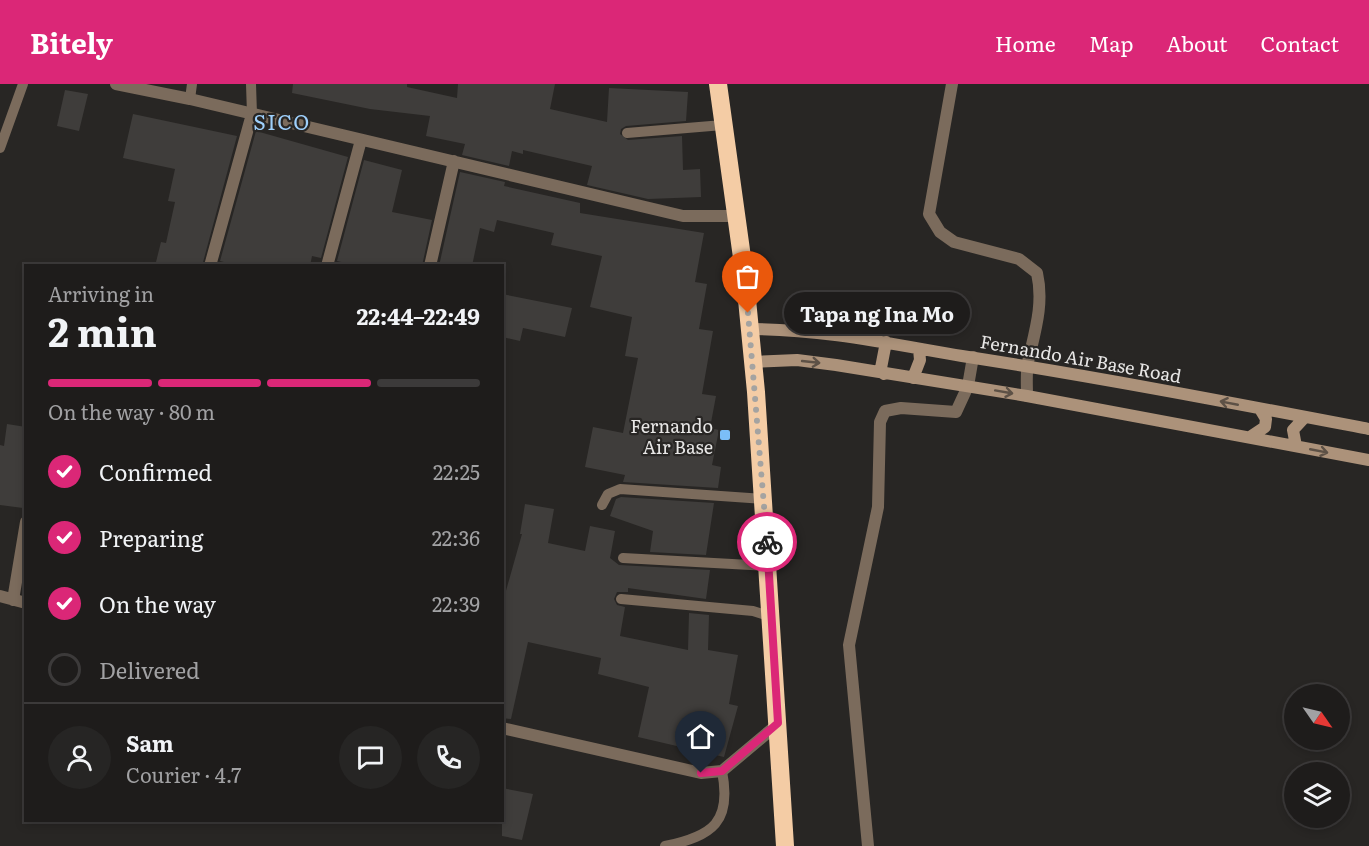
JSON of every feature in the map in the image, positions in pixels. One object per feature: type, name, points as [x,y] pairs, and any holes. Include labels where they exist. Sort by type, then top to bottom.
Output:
[{"type":"highway","points":[[718,84],[753,362],[765,499],[785,846]]},
{"type":"street","points":[[116,84],[190,99],[682,216],[736,216]]},
{"type":"street","points":[[952,84],[929,214],[940,232],[954,242],[1019,259],[1037,273],[1040,302],[1028,365],[1027,396]]},
{"type":"street","points":[[211,264],[252,114]]},
{"type":"street","points":[[328,264],[360,140]]},
{"type":"street","points":[[430,264],[454,161]]},
{"type":"street","name":"Fernando Air Base Road","points":[[750,329],[796,329],[886,342],[1028,365],[1369,429]]},
{"type":"street","points":[[884,374],[881,368],[886,342]]},
{"type":"street","points":[[913,378],[920,360],[919,349]]},
{"type":"street","points":[[868,846],[849,645],[878,507],[880,422],[885,411],[901,408],[956,412],[968,386],[974,357]]},
{"type":"street","points":[[753,362],[798,360],[968,386],[1369,460]]},
{"type":"street","points":[[1250,437],[1265,427],[1266,419],[1260,409]]},
{"type":"street","points":[[1296,446],[1293,430],[1305,417]]},
{"type":"street","points":[[0,596],[19,601],[24,545]]},
{"type":"street","points":[[504,728],[701,773],[722,771],[778,723]]},
{"type":"lane","points":[[0,148],[23,84]]},
{"type":"lane","points":[[190,99],[192,84]]},
{"type":"lane","points":[[252,84],[252,114]]},
{"type":"lane","points":[[627,133],[723,125]]},
{"type":"lane","points":[[602,505],[608,494],[620,489],[765,499]]},
{"type":"lane","points":[[623,558],[768,566]]},
{"type":"lane","points":[[621,599],[753,611],[772,617]]},
{"type":"lane","points":[[665,846],[700,838],[714,826],[724,811],[726,793],[722,771]]},
{"type":"building","points":[[293,84],[407,84],[407,87],[457,98],[458,84],[555,84],[550,109],[607,122],[609,88],[688,92],[686,121],[626,126],[621,129],[620,134],[628,140],[682,136],[683,170],[700,169],[701,197],[648,199],[587,185],[592,166],[523,150],[523,154],[512,151],[509,166],[462,155],[465,144],[426,136],[430,116],[370,109],[292,93]]},
{"type":"building","points":[[65,90],[88,94],[79,131],[57,126]]},
{"type":"building","points":[[133,114],[237,136],[203,264],[156,264],[161,242],[166,243],[175,202],[168,201],[175,169],[123,158]]},
{"type":"building","points":[[256,131],[348,157],[321,258],[312,256],[310,264],[231,264],[220,261]]},
{"type":"building","points":[[364,160],[402,170],[392,212],[432,220],[422,264],[350,264],[337,261]]},
{"type":"building","points":[[460,172],[505,182],[504,186],[580,203],[580,213],[704,233],[695,282],[707,284],[699,329],[713,331],[702,394],[716,396],[710,428],[719,430],[712,465],[721,467],[718,488],[623,482],[625,475],[585,467],[593,427],[623,433],[638,358],[625,356],[632,317],[590,307],[602,256],[551,245],[554,233],[497,220],[494,232],[480,228],[472,264],[439,264]]},
{"type":"building","points":[[504,294],[572,308],[565,337],[523,328],[520,341],[504,337]]},
{"type":"building","points":[[7,424],[24,427],[23,508],[0,505],[0,445],[4,446]]},
{"type":"building","points":[[621,497],[714,503],[706,555],[650,552],[653,531],[610,516],[616,499]]},
{"type":"building","points":[[525,504],[554,509],[548,543],[585,551],[590,526],[615,531],[610,558],[619,565],[710,570],[706,599],[628,588],[628,592],[617,592],[614,599],[617,605],[625,607],[620,636],[688,650],[689,613],[709,615],[708,650],[738,655],[729,704],[738,706],[724,757],[638,737],[649,687],[598,674],[601,658],[528,642],[511,719],[504,718],[504,598],[522,534],[520,534]]},
{"type":"building","points":[[504,788],[533,794],[522,840],[502,836]]},
{"type":"way so far","points":[[748,313],[767,542]]},
{"type":"place","name":"Tapa ng Ina Mo","points":[[748,313]]},
{"type":"place","name":"Fernando Air Base","points":[[725,435]]},
{"type":"district","name":"SICO","points":[[282,120]]},
{"type":"route","points":[[701,773],[722,771],[747,747],[778,723],[767,542]]}]
